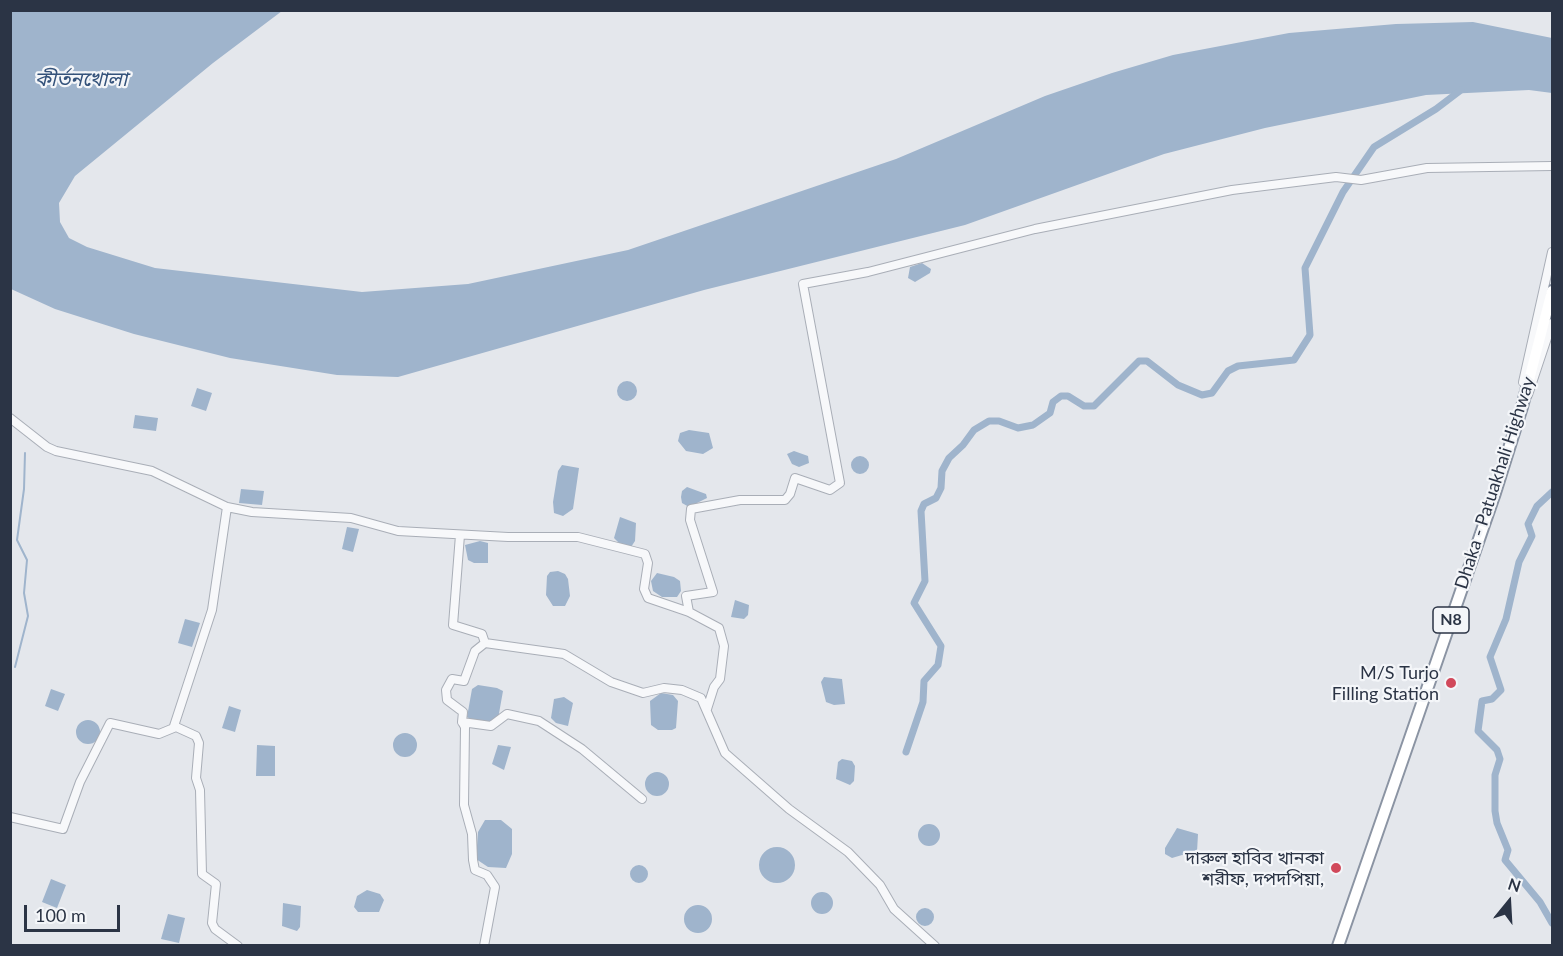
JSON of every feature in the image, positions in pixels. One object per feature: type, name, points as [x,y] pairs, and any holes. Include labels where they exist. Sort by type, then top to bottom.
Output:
[{"type":"highway","name":"Dhaka - Patuakhali Highway","points":[[1338,945],[1522,407],[1552,291]]},
{"type":"street","points":[[689,612],[686,596],[713,592],[690,520],[691,509],[740,500],[785,500],[790,494],[795,478],[830,490],[840,483],[803,284],[868,272],[1035,229],[1157,203],[1336,177],[1361,180],[1427,168],[1552,166]]},
{"type":"street","points":[[1522,407],[1523,382],[1552,252]]},
{"type":"street","points":[[1522,407],[1533,385],[1552,323]]},
{"type":"street","points":[[10,418],[46,447],[152,471],[227,507],[252,512],[351,518],[398,531],[460,535],[578,537],[645,554],[648,562],[644,589],[648,598],[689,612],[719,628],[724,646],[720,679],[714,687],[706,709]]},
{"type":"street","points":[[176,727],[174,722],[212,610],[227,507]]},
{"type":"street","points":[[460,535],[453,625],[482,634],[485,643]]},
{"type":"street","points":[[484,945],[495,886],[486,875],[475,870],[472,834],[464,805],[465,726],[462,722],[463,712],[447,700],[446,690],[452,679],[464,681],[474,651],[485,643],[564,654],[611,682],[643,693],[664,688],[682,690],[701,698],[725,753],[789,809],[848,852],[880,885],[894,909],[935,945]]},
{"type":"street","points":[[462,722],[492,726],[507,714],[539,721],[582,749],[642,799]]},
{"type":"street","points":[[10,818],[63,830],[80,782],[110,723],[159,734],[176,727],[196,736],[199,743],[196,778],[200,790],[202,874],[216,884],[213,923],[215,929],[238,945]]},
{"type":"water","name":"কীর্তনখোলা","points":[[11,10],[282,11],[213,63],[75,176],[59,203],[60,222],[69,238],[87,247],[155,268],[362,292],[468,284],[628,250],[896,159],[1045,96],[1112,73],[1173,55],[1289,33],[1396,24],[1473,22],[1552,38],[1552,93],[1529,90],[1426,95],[1265,128],[1164,154],[965,225],[704,290],[398,377],[337,375],[230,358],[134,334],[55,309],[11,289]]},
{"type":"water","points":[[922,263],[931,269],[930,273],[915,282],[908,278],[910,267]]},
{"type":"water","points":[[627,381],[634,384],[637,391],[634,398],[627,401],[620,398],[617,391],[620,384]]},
{"type":"water","points":[[197,388],[212,393],[206,411],[191,406]]},
{"type":"water","points":[[135,415],[158,418],[156,431],[133,428]]},
{"type":"water","points":[[689,430],[709,433],[713,448],[703,454],[686,451],[678,441],[680,433]]},
{"type":"water","points":[[794,451],[808,456],[809,463],[799,467],[792,464],[787,454]]},
{"type":"water","points":[[856,456],[864,456],[869,461],[867,472],[856,474],[851,469],[851,461]]},
{"type":"water","points":[[562,465],[579,468],[573,509],[563,516],[554,513],[553,502],[558,471]]},
{"type":"water","points":[[687,487],[706,494],[707,498],[689,507],[682,503],[681,497],[682,491]]},
{"type":"water","points":[[241,489],[264,491],[262,505],[239,503]]},
{"type":"water","points":[[620,517],[636,523],[635,541],[631,547],[620,544],[614,538]]},
{"type":"water","points":[[347,527],[359,529],[353,552],[342,549]]},
{"type":"water","points":[[480,541],[488,543],[488,563],[474,563],[468,560],[465,545]]},
{"type":"water","points":[[558,571],[565,574],[568,579],[570,596],[565,606],[553,606],[546,595],[547,576],[550,572]]},
{"type":"water","points":[[657,573],[674,577],[680,581],[681,591],[677,597],[662,597],[653,591],[651,581]]},
{"type":"water","points":[[735,600],[749,605],[748,615],[744,619],[731,617]]},
{"type":"water","points":[[185,619],[200,623],[192,647],[178,643]]},
{"type":"water","points":[[824,677],[842,679],[845,704],[834,705],[826,702],[821,682]]},
{"type":"water","points":[[478,685],[503,691],[498,719],[492,723],[467,717],[472,689]]},
{"type":"water","points":[[51,689],[65,694],[58,711],[45,706]]},
{"type":"water","points":[[661,693],[673,695],[678,701],[676,728],[672,730],[658,730],[651,725],[650,701]]},
{"type":"water","points":[[564,697],[573,703],[568,726],[556,723],[551,718],[554,699]]},
{"type":"water","points":[[229,706],[241,710],[235,732],[222,728]]},
{"type":"water","points":[[88,720],[93,721],[99,727],[99,737],[93,743],[88,744],[83,743],[77,737],[76,732],[77,727],[83,721]]},
{"type":"water","points":[[405,733],[414,736],[417,745],[414,754],[405,757],[396,754],[393,745],[396,736]]},
{"type":"water","points":[[257,745],[275,746],[275,776],[256,776]]},
{"type":"water","points":[[498,745],[511,747],[504,770],[492,764]]},
{"type":"water","points":[[842,759],[852,761],[855,766],[854,781],[850,785],[836,779],[838,762]]},
{"type":"water","points":[[657,772],[666,775],[669,784],[666,793],[657,796],[648,793],[645,784],[648,775]]},
{"type":"water","points":[[485,820],[501,820],[512,829],[512,854],[506,868],[488,867],[476,859],[478,832]]},
{"type":"water","points":[[929,824],[937,827],[940,835],[937,843],[929,846],[921,843],[918,835],[921,827]]},
{"type":"water","points":[[1177,828],[1198,834],[1197,852],[1193,857],[1182,855],[1172,858],[1165,854],[1165,848]]},
{"type":"water","points":[[777,847],[790,852],[795,865],[790,878],[777,883],[764,878],[759,865],[764,852]]},
{"type":"water","points":[[635,865],[643,865],[648,870],[646,881],[635,883],[630,878],[630,870]]},
{"type":"water","points":[[51,879],[66,885],[57,908],[42,902]]},
{"type":"water","points":[[367,890],[380,894],[384,900],[379,912],[358,912],[354,907],[357,896]]},
{"type":"water","points":[[822,892],[830,895],[833,903],[830,911],[822,914],[814,911],[811,903],[814,895]]},
{"type":"water","points":[[283,903],[301,906],[300,927],[297,931],[282,926]]},
{"type":"water","points":[[698,905],[708,909],[712,919],[708,929],[698,933],[688,929],[684,919],[688,909]]},
{"type":"water","points":[[921,908],[929,908],[934,913],[932,924],[921,926],[916,921],[916,913]]},
{"type":"water","points":[[168,914],[185,918],[179,943],[161,939]]},
{"type":"waterway","points":[[906,752],[923,702],[924,681],[938,665],[941,646],[914,603],[925,581],[921,511],[924,504],[936,498],[941,488],[942,471],[949,458],[974,430],[989,421],[999,421],[1018,428],[1033,425],[1050,413],[1053,402],[1061,396],[1068,396],[1084,406],[1094,406],[1139,361],[1147,361],[1178,385],[1202,395],[1212,393],[1228,371],[1238,366],[1294,360],[1310,335],[1305,268],[1343,192],[1374,147],[1436,109],[1461,90]]},
{"type":"waterway","points":[[15,667],[28,616],[24,593],[27,560],[17,540],[24,489],[25,453]]},
{"type":"waterway","points":[[1552,492],[1537,506],[1528,524],[1532,536],[1519,562],[1506,619],[1490,657],[1501,690],[1492,699],[1482,701],[1478,731],[1497,750],[1500,759],[1495,775],[1495,811],[1497,823],[1508,850],[1505,860],[1540,902],[1552,923]]},
{"type":"place","name":"M/S Turjo Filling Station","points":[[1451,683]]},
{"type":"place","name":"দারুল হাবিব খানকা শরীফ, দপদপিয়া,","points":[[1336,868]]}]
